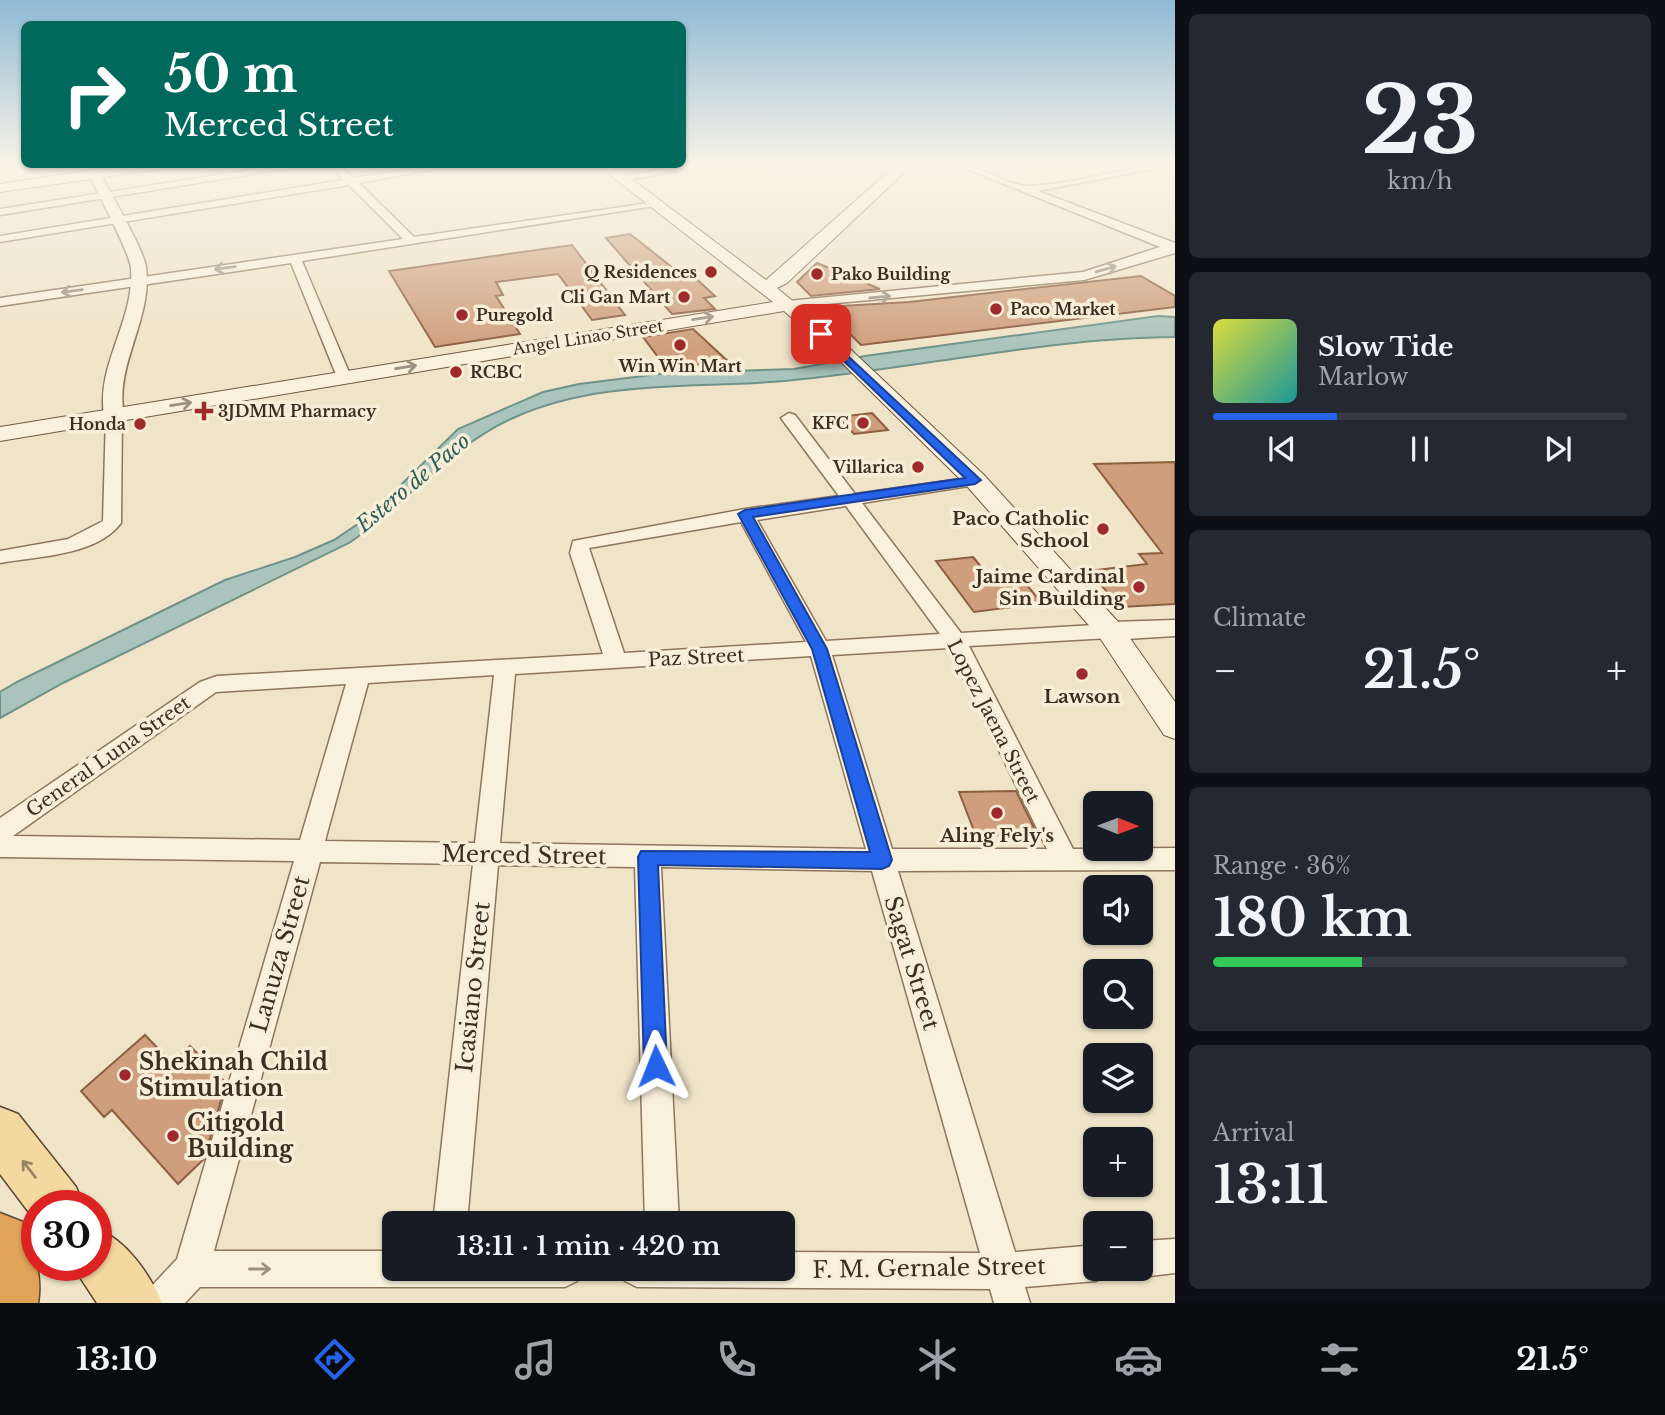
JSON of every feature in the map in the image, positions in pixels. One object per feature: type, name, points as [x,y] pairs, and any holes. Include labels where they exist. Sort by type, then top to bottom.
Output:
[{"type":"highway","points":[[0,1245],[8,1289],[5,1303]]},
{"type":"main road","points":[[683,226],[788,305],[841,351],[975,480],[1110,631],[1175,727]]},
{"type":"main road","points":[[765,288],[782,279],[840,226]]},
{"type":"main road","name":"Angel Linao Street","points":[[0,434],[788,305]]},
{"type":"main road","points":[[0,1132],[45,1190]]},
{"type":"main road","points":[[112,1276],[133,1303]]},
{"type":"street","points":[[0,239],[84,226]]},
{"type":"street","points":[[0,557],[78,541],[94,536],[112,523],[114,415],[109,400],[132,325],[139,281],[138,264],[118,226]]},
{"type":"street","points":[[396,226],[411,241]]},
{"type":"street","points":[[0,302],[514,226]]},
{"type":"street","points":[[1118,226],[1174,247]]},
{"type":"street","name":"Angel Linao Street","points":[[788,305],[1084,276],[1174,247]]},
{"type":"street","points":[[295,258],[344,377]]},
{"type":"street","name":"Lopez Jaena Street","points":[[789,418],[956,641],[1066,861]]},
{"type":"street","points":[[616,661],[579,553],[580,545],[745,514],[975,480]]},
{"type":"street","name":"Sagat Street","points":[[745,514],[820,649],[1008,1287]]},
{"type":"street","name":"Paz Street","points":[[217,684],[1175,628]]},
{"type":"street","name":"Icasiano Street","points":[[451,1211],[505,668]]},
{"type":"street","name":"Lanuza Street","points":[[161,1303],[192,1269],[359,676]]},
{"type":"street","name":"General Luna Street","points":[[0,831],[208,687],[217,684]]},
{"type":"street","name":"Merced Street","points":[[0,846],[882,860],[1175,859]]},
{"type":"street","points":[[648,857],[662,1211]]},
{"type":"street","points":[[1153,1258],[1175,1256]]},
{"type":"street","name":"F. M. Gernale Street","points":[[795,1276],[1008,1287],[1083,1267]]},
{"type":"street","points":[[192,1269],[382,1269]]},
{"type":"water","name":"Estero de Paco","points":[[1158,316],[1175,317],[1175,337],[1029,348],[785,381],[613,391],[546,406],[513,418],[469,444],[349,543],[63,683],[0,718],[0,692],[225,580],[295,557],[334,540],[368,517],[458,429],[543,392],[579,384],[667,373],[794,369],[865,356]]},
{"type":"building","points":[[630,234],[678,272],[687,270],[715,296],[704,298],[715,309],[672,314],[606,238]]},
{"type":"building","name":"Puregold","points":[[572,245],[625,315],[592,320],[558,274],[496,282],[503,295],[496,296],[520,334],[435,347],[389,271]]},
{"type":"building","name":"Pako Building","points":[[817,263],[880,289],[811,296],[797,282]]},
{"type":"building","name":"Paco Market","points":[[1141,276],[1175,296],[1175,307],[861,345],[823,307],[909,302]]},
{"type":"building","name":"Win Win Mart","points":[[693,329],[731,364],[676,365],[669,356],[658,357],[643,337]]},
{"type":"building","name":"KFC","points":[[872,413],[888,430],[854,434],[839,417]]},
{"type":"building","points":[[1175,462],[1175,604],[1121,607],[1088,571],[1147,564],[1139,554],[1162,553],[1094,464]]},
{"type":"building","points":[[973,557],[992,580],[1020,577],[1042,603],[974,612],[936,561]]},
{"type":"building","name":"Aling Fely's","points":[[1016,791],[1037,834],[976,836],[959,792]]},
{"type":"building","name":"Citigold Building","points":[[145,1035],[172,1063],[190,1046],[226,1083],[204,1159],[178,1184],[112,1110],[104,1117],[81,1091]]},
{"type":"place","name":"Q Residences","points":[[711,272]]},
{"type":"place","name":"Pako Building","points":[[817,274]]},
{"type":"place","name":"Cli Gan Mart","points":[[684,297]]},
{"type":"place","name":"Paco Market","points":[[996,309]]},
{"type":"place","name":"Puregold","points":[[462,315]]},
{"type":"place","name":"Win Win Mart","points":[[680,345]]},
{"type":"place","name":"RCBC","points":[[456,372]]},
{"type":"place","name":"3JDMM Pharmacy","points":[[204,411]]},
{"type":"place","name":"KFC","points":[[863,423]]},
{"type":"place","name":"Honda","points":[[140,424]]},
{"type":"place","name":"Villarica","points":[[918,467]]},
{"type":"place","name":"Paco Catholic School","points":[[1103,529]]},
{"type":"place","name":"Jaime Cardinal Sin Building","points":[[1139,587]]},
{"type":"place","name":"Lawson","points":[[1082,674]]},
{"type":"place","name":"Aling Fely's","points":[[997,813]]},
{"type":"place","name":"Shekinah Child Stimulation","points":[[125,1075]]},
{"type":"place","name":"Citigold Building","points":[[173,1136]]},
{"type":"route","points":[[656,1066],[648,857],[882,860],[820,649],[745,514],[975,480],[821,334]]}]
